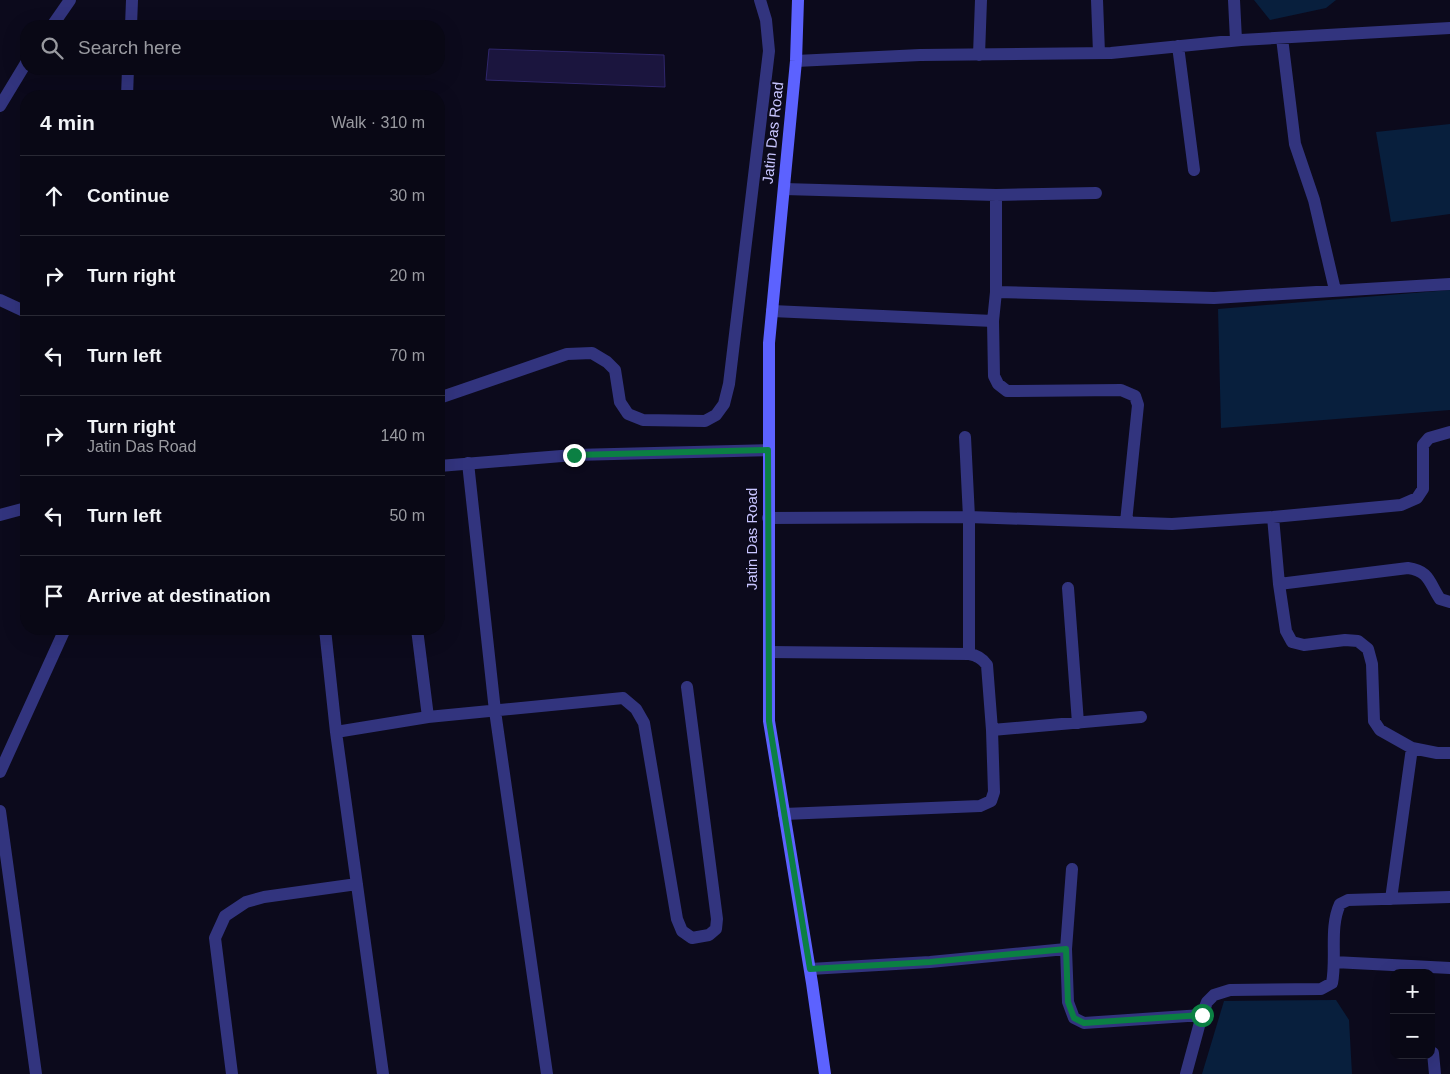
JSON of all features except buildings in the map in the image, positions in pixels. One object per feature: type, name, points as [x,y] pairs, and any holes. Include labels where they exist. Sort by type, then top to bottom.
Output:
[{"type":"street","points":[[56,20],[70,0]]},
{"type":"street","points":[[131,20],[132,0]]},
{"type":"street","points":[[445,396],[567,354],[592,353],[615,370],[620,402],[628,414],[643,420],[705,421],[716,415],[724,404],[729,384],[769,51],[766,20],[760,0]]},
{"type":"street","name":"Jatin Das Road","points":[[798,0],[796,61],[768,343],[769,721],[810,969],[825,1074]]},
{"type":"street","points":[[979,54],[981,0]]},
{"type":"street","points":[[1097,0],[1099,53]]},
{"type":"street","points":[[1234,0],[1236,40]]},
{"type":"street","points":[[796,61],[979,54],[1099,53],[1236,40],[1450,28]]},
{"type":"street","points":[[1282,38],[1295,144],[1314,200],[1335,290]]},
{"type":"street","points":[[1178,46],[1194,170]]},
{"type":"street","points":[[0,106],[20,73]]},
{"type":"street","points":[[126,90],[128,75]]},
{"type":"street","points":[[784,189],[996,195],[1096,193]]},
{"type":"street","points":[[996,195],[996,292],[993,321],[994,376],[998,384],[1007,391],[1120,390],[1135,396],[1138,405],[1126,522]]},
{"type":"street","points":[[996,292],[1214,298],[1450,284]]},
{"type":"street","points":[[0,300],[20,309]]},
{"type":"street","points":[[772,311],[993,321]]},
{"type":"street","points":[[768,518],[969,517],[1172,524],[1402,505],[1417,498],[1423,489],[1423,445],[1429,438],[1450,432]]},
{"type":"street","points":[[965,437],[969,517],[969,654]]},
{"type":"street","points":[[445,465],[574,455],[768,450]]},
{"type":"street","points":[[468,463],[495,711],[547,1074]]},
{"type":"street","points":[[0,515],[20,510]]},
{"type":"street","points":[[1273,517],[1279,584],[1286,631],[1292,642],[1304,645],[1345,640],[1358,641],[1368,649],[1372,664],[1374,721],[1380,730],[1412,748],[1450,753]]},
{"type":"street","points":[[1279,584],[1408,568],[1419,569],[1428,577],[1440,599],[1450,602]]},
{"type":"street","points":[[1068,588],[1078,723]]},
{"type":"street","points":[[0,772],[62,635]]},
{"type":"street","points":[[326,635],[336,732],[383,1074]]},
{"type":"street","points":[[418,635],[428,717]]},
{"type":"street","points":[[769,652],[969,654],[976,655],[987,665],[994,792],[991,800],[980,806],[784,814]]},
{"type":"street","points":[[336,732],[428,717],[623,698],[636,709],[644,723],[677,919],[682,931],[692,938],[709,935],[716,929],[716,919],[687,687]]},
{"type":"street","points":[[992,730],[1142,717]]},
{"type":"street","points":[[1391,899],[1412,748]]},
{"type":"street","points":[[0,811],[36,1074]]},
{"type":"street","points":[[1072,870],[1066,949],[1068,1002],[1074,1018],[1084,1023],[1202,1015]]},
{"type":"street","points":[[232,1074],[216,938],[225,916],[246,902],[264,897],[357,884]]},
{"type":"street","points":[[1186,1074],[1202,1015],[1207,1002],[1214,995],[1230,990],[1321,989],[1332,983],[1335,914],[1340,904],[1348,900],[1450,897]]},
{"type":"street","points":[[810,969],[930,962],[1066,949]]},
{"type":"street","points":[[1334,962],[1450,968]]},
{"type":"street","points":[[1434,1059],[1435,1074]]},
{"type":"water","points":[[1254,0],[1336,0],[1326,8],[1270,20]]},
{"type":"water","points":[[1450,124],[1450,214],[1391,222],[1376,132]]},
{"type":"water","points":[[1450,290],[1450,410],[1221,428],[1218,309]]},
{"type":"water","points":[[1336,1000],[1349,1020],[1352,1074],[1202,1074],[1224,1001]]},
{"type":"route","points":[[574,455],[768,450],[769,721],[810,969],[930,962],[1066,949],[1068,1002],[1074,1018],[1084,1023],[1202,1015]]}]
